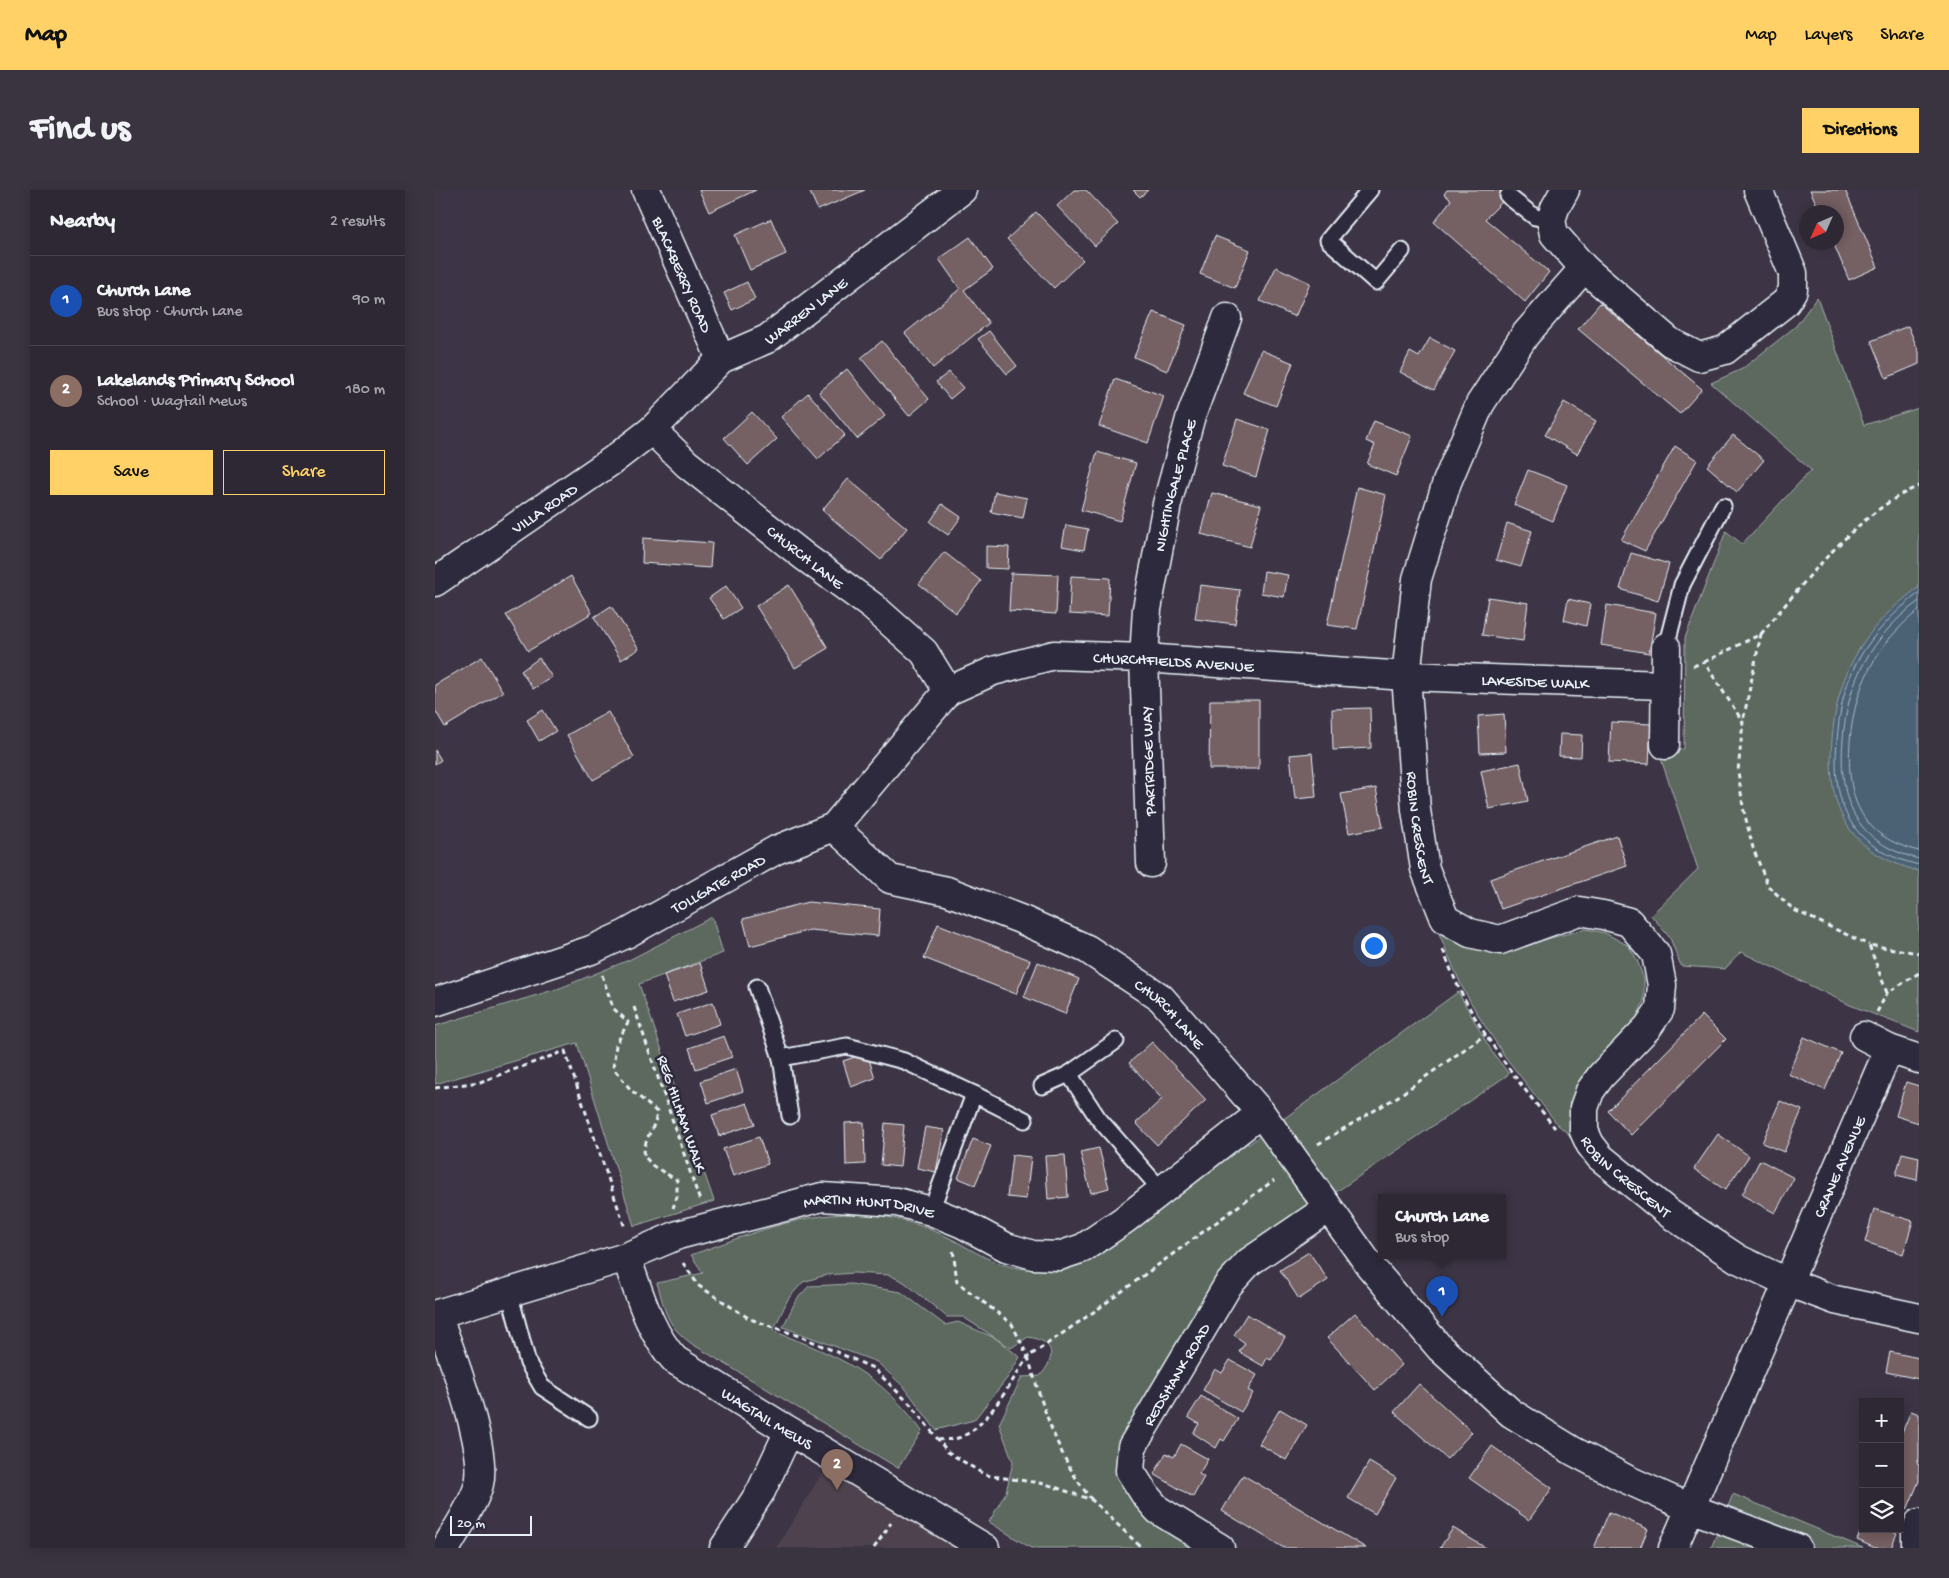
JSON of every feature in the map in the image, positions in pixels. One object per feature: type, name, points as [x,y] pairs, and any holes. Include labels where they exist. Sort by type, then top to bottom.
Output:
[{"type":"street","name":"BLACKBERRY ROAD","points":[[646,190],[721,359]]},
{"type":"street","name":"WARREN LANE","points":[[653,430],[721,359],[767,339],[962,190]]},
{"type":"street","points":[[1565,190],[1551,220],[1554,234],[1584,268],[1670,342],[1699,357],[1725,350],[1786,302],[1793,290],[1793,272],[1758,190]]},
{"type":"street","name":"ROBIN CRESCENT","points":[[1584,268],[1525,335],[1480,404],[1447,482],[1417,579],[1406,676],[1416,810],[1425,869],[1445,919],[1470,933],[1500,940],[1579,911],[1629,922],[1656,954],[1662,985],[1660,1009],[1648,1027],[1601,1076],[1590,1091],[1584,1108],[1584,1131],[1600,1157],[1670,1214],[1738,1259],[1787,1282],[1835,1300],[1919,1318]]},
{"type":"street","name":"NIGHTINGALE PLACE","points":[[1144,658],[1147,609],[1167,504],[1191,419],[1227,318]]},
{"type":"street","name":"VILLA ROAD","points":[[435,582],[613,460],[653,430]]},
{"type":"street","name":"CHURCH LANE","points":[[653,430],[687,464],[880,613],[924,652],[948,691]]},
{"type":"street","points":[[1665,745],[1666,647]]},
{"type":"street","name":"CHURCHFIELDS AVENUE","points":[[948,691],[993,670],[1054,656],[1144,658],[1406,676]]},
{"type":"street","name":"PARTRIDGE WAY","points":[[1144,658],[1151,863]]},
{"type":"street","name":"LAKESIDE WALK","points":[[1406,676],[1665,680]]},
{"type":"street","name":"TOLLGATE ROAD","points":[[435,1002],[591,950],[625,934],[776,850],[834,827],[948,691]]},
{"type":"street","name":"CHURCH LANE","points":[[834,827],[890,878],[947,891],[1020,919],[1087,949],[1161,998],[1261,1114],[1370,1266],[1439,1348],[1511,1413],[1573,1451],[1626,1479],[1690,1508],[1797,1548]]},
{"type":"street","points":[[1864,1036],[1889,1049],[1919,1059]]},
{"type":"street","name":"CRANE AVENUE","points":[[1673,1548],[1889,1049]]},
{"type":"street","name":"MARTIN HUNT DRIVE","points":[[446,1548],[479,1483],[480,1450],[451,1353],[436,1315],[629,1255],[673,1237],[822,1197],[897,1202],[931,1210],[961,1222],[1006,1247],[1033,1255],[1059,1256],[1083,1248],[1162,1191],[1261,1114]]},
{"type":"street","name":"REDSHANK ROAD","points":[[1220,1548],[1158,1510],[1130,1472],[1132,1448],[1228,1285],[1249,1262],[1328,1208]]},
{"type":"street","name":"WAGTAIL MEWS","points":[[629,1255],[653,1328],[670,1354],[687,1369],[985,1548]]},
{"type":"street","points":[[724,1548],[761,1491],[789,1431]]},
{"type":"street","points":[[1916,1548],[1915,1532],[1919,1523]]},
{"type":"lane","points":[[1370,190],[1328,240],[1376,282],[1402,252]]},
{"type":"lane","points":[[1508,196],[1535,217],[1551,220]]},
{"type":"lane","points":[[1666,647],[1682,584],[1723,506]]},
{"type":"lane","points":[[757,987],[781,1058],[790,1116]]},
{"type":"lane","points":[[1043,1086],[1069,1074],[1116,1041]]},
{"type":"lane","points":[[781,1058],[847,1046],[904,1061],[1025,1120]]},
{"type":"lane","points":[[1069,1074],[1098,1118],[1162,1191]]},
{"type":"lane","points":[[931,1210],[973,1094]]},
{"type":"lane","points":[[509,1292],[529,1363],[542,1387],[589,1418]]},
{"type":"lane","points":[[435,1542],[446,1548]]},
{"type":"path","points":[[1665,680],[1761,634],[1828,558],[1870,514],[1904,492],[1919,486]]},
{"type":"path","points":[[1761,634],[1743,722],[1738,771],[1743,806],[1753,848],[1768,886],[1794,910],[1869,945],[1919,953]]},
{"type":"path","points":[[1704,662],[1743,722]]},
{"type":"path","points":[[1445,919],[1432,927],[1463,996],[1511,1072],[1556,1129]]},
{"type":"path","points":[[1869,945],[1887,993]]},
{"type":"path","points":[[591,950],[604,979],[613,1008],[628,1022],[616,1045],[613,1068],[631,1090],[657,1112],[656,1123],[644,1143],[644,1156],[653,1166],[677,1180],[677,1197],[669,1216],[673,1237],[699,1286],[750,1319],[802,1337],[873,1368],[910,1404],[948,1452],[985,1475],[1045,1484],[1093,1500]]},
{"type":"path","points":[[1864,1036],[1887,993],[1919,973]]},
{"type":"path","name":"REG HILHAM WALK","points":[[634,1008],[709,1227]]},
{"type":"path","points":[[938,1440],[957,1438],[975,1429],[1013,1382],[1028,1357],[1095,1311],[1296,1163],[1318,1144],[1397,1097],[1486,1034]]},
{"type":"path","points":[[435,1088],[480,1082],[565,1051],[629,1255]]},
{"type":"path","points":[[961,1222],[953,1248],[957,1282],[1012,1324],[1028,1357],[1053,1433],[1074,1478],[1093,1500],[1142,1548]]},
{"type":"shaded area","points":[[826,1467],[955,1548],[776,1548]]},
{"type":"green space","points":[[1817,297],[1864,425],[1919,408],[1919,1032],[1850,1005],[1741,952],[1725,969],[1681,966],[1670,938],[1651,915],[1698,869],[1659,753],[1684,749],[1685,638],[1726,531],[1742,544],[1811,470],[1711,383],[1742,369],[1796,326]]},
{"type":"green space","points":[[712,917],[723,953],[639,984],[714,1201],[634,1226],[577,1043],[435,1084],[435,1026],[560,988],[629,960]]},
{"type":"green space","points":[[1437,929],[1456,941],[1484,951],[1499,951],[1586,929],[1605,933],[1629,946],[1644,979],[1644,1001],[1635,1021],[1620,1042],[1575,1091],[1570,1113],[1572,1137],[1558,1125],[1506,1058],[1481,1020],[1462,987]]},
{"type":"green space","points":[[1458,992],[1492,1052],[1509,1074],[1235,1261],[1121,1475],[1123,1488],[1136,1506],[1206,1548],[1031,1548],[989,1522],[1006,1492],[1013,1462],[999,1424],[1022,1377],[1040,1376],[1049,1363],[1051,1351],[1044,1342],[1028,1337],[1011,1348],[963,1317],[947,1317],[904,1282],[889,1275],[854,1273],[826,1275],[803,1282],[788,1299],[773,1331],[838,1358],[874,1380],[906,1411],[922,1431],[898,1468],[692,1344],[677,1331],[668,1318],[657,1283],[703,1273],[691,1255],[761,1230],[808,1218],[857,1214],[882,1216],[934,1231],[1003,1265],[1043,1269],[1073,1265],[1230,1138],[1249,1144]]},
{"type":"green space","points":[[851,1284],[901,1292],[945,1325],[958,1322],[995,1338],[1020,1357],[1008,1377],[974,1420],[936,1430],[905,1388],[877,1362],[783,1327],[796,1300],[809,1286]]},
{"type":"green space","points":[[1733,1494],[1863,1548],[1711,1548]]},
{"type":"water","points":[[1919,587],[1919,871],[1895,863],[1875,853],[1859,840],[1847,825],[1838,807],[1833,787],[1831,765],[1836,709],[1841,689],[1853,660],[1866,639],[1882,619]]},
{"type":"building","points":[[699,190],[756,190],[709,212]]},
{"type":"building","points":[[809,190],[865,190],[818,210]]},
{"type":"building","points":[[1074,190],[1086,190],[1118,224],[1095,246],[1057,206]]},
{"type":"building","points":[[1133,190],[1148,190],[1140,197]]},
{"type":"building","points":[[1447,190],[1514,190],[1485,219],[1549,272],[1525,302],[1434,222],[1451,200],[1444,194]]},
{"type":"building","points":[[1810,190],[1845,190],[1878,267],[1849,280],[1836,250],[1844,250],[1844,205],[1817,205]]},
{"type":"building","points":[[1036,212],[1083,260],[1054,288],[1007,239]]},
{"type":"building","points":[[771,219],[786,254],[750,270],[735,235]]},
{"type":"building","points":[[1215,236],[1250,250],[1235,288],[1200,274]]},
{"type":"building","points":[[970,237],[993,269],[964,290],[989,323],[933,368],[905,333],[960,289],[939,259]]},
{"type":"building","points":[[1276,267],[1310,283],[1295,317],[1260,301]]},
{"type":"building","points":[[747,282],[755,299],[732,310],[724,293]]},
{"type":"building","points":[[1600,303],[1702,389],[1680,414],[1578,329]]},
{"type":"building","points":[[1153,312],[1186,325],[1167,371],[1134,357]]},
{"type":"building","points":[[1908,326],[1919,352],[1919,364],[1886,378],[1871,341]]},
{"type":"building","points":[[989,331],[1017,366],[1007,374],[978,339]]},
{"type":"building","points":[[1430,338],[1455,351],[1434,390],[1400,372],[1410,352],[1419,357]]},
{"type":"building","points":[[882,341],[929,399],[909,416],[861,358]]},
{"type":"building","points":[[1261,350],[1293,363],[1276,406],[1243,393]]},
{"type":"building","points":[[847,369],[885,416],[857,439],[819,392]]},
{"type":"building","points":[[949,372],[963,388],[950,399],[936,382]]},
{"type":"building","points":[[1115,379],[1164,396],[1148,443],[1099,426]]},
{"type":"building","points":[[808,393],[845,435],[818,459],[781,417]]},
{"type":"building","points":[[1564,402],[1596,421],[1577,454],[1545,435]]},
{"type":"building","points":[[752,412],[777,439],[748,465],[724,438]]},
{"type":"building","points":[[1237,419],[1270,430],[1256,477],[1222,466]]},
{"type":"building","points":[[1374,421],[1412,436],[1396,476],[1367,464],[1375,445],[1366,441]]},
{"type":"building","points":[[1733,435],[1764,460],[1737,492],[1707,466]]},
{"type":"building","points":[[1675,446],[1697,460],[1645,551],[1621,540]]},
{"type":"building","points":[[1097,452],[1136,463],[1120,521],[1081,510]]},
{"type":"building","points":[[1528,470],[1567,485],[1553,521],[1514,505]]},
{"type":"building","points":[[848,479],[907,528],[881,560],[822,510]]},
{"type":"building","points":[[1357,487],[1386,495],[1357,629],[1327,625]]},
{"type":"building","points":[[995,492],[1027,498],[1023,518],[991,512]]},
{"type":"building","points":[[1212,493],[1261,505],[1250,547],[1201,534]]},
{"type":"building","points":[[942,504],[961,517],[948,535],[930,522]]},
{"type":"building","points":[[1507,523],[1532,531],[1521,567],[1496,560]]},
{"type":"building","points":[[1066,525],[1088,529],[1084,550],[1062,546]]},
{"type":"building","points":[[643,538],[712,543],[710,568],[642,563]]},
{"type":"building","points":[[986,546],[1009,547],[1008,569],[986,568]]},
{"type":"building","points":[[944,552],[981,581],[956,613],[919,584]]},
{"type":"building","points":[[1631,553],[1669,564],[1658,601],[1620,589]]},
{"type":"building","points":[[1264,571],[1288,575],[1284,597],[1261,593]]},
{"type":"building","points":[[1011,573],[1058,575],[1056,614],[1009,611]]},
{"type":"building","points":[[571,576],[592,613],[528,651],[506,615]]},
{"type":"building","points":[[1071,576],[1110,578],[1108,616],[1069,614]]},
{"type":"building","points":[[789,585],[828,648],[795,668],[756,606]]},
{"type":"building","points":[[1200,585],[1240,590],[1235,624],[1195,619]]},
{"type":"building","points":[[726,586],[741,608],[724,619],[709,598]]},
{"type":"building","points":[[1488,597],[1528,603],[1523,641],[1482,635]]},
{"type":"building","points":[[1568,599],[1590,604],[1586,626],[1564,620]]},
{"type":"building","points":[[1607,605],[1656,613],[1649,653],[1601,645]]},
{"type":"building","points":[[611,606],[639,649],[621,660],[594,617]]},
{"type":"building","points":[[482,657],[503,692],[445,727],[435,710],[435,685]]},
{"type":"building","points":[[539,658],[552,677],[533,689],[521,671]]},
{"type":"building","points":[[1210,700],[1259,700],[1259,769],[1209,769]]},
{"type":"building","points":[[1370,708],[1371,748],[1333,750],[1332,709]]},
{"type":"building","points":[[543,710],[556,731],[539,741],[527,720]]},
{"type":"building","points":[[608,712],[634,757],[593,780],[567,735]]},
{"type":"building","points":[[1504,714],[1506,752],[1480,753],[1478,716]]},
{"type":"building","points":[[1611,722],[1651,724],[1649,764],[1609,762]]},
{"type":"building","points":[[1560,734],[1582,735],[1581,757],[1559,756]]},
{"type":"building","points":[[435,750],[441,760],[435,764]]},
{"type":"building","points":[[1312,753],[1316,797],[1295,799],[1290,755]]},
{"type":"building","points":[[1520,763],[1528,801],[1489,809],[1481,771]]},
{"type":"building","points":[[1376,788],[1383,827],[1349,833],[1341,794]]},
{"type":"building","points":[[1617,836],[1627,866],[1501,909],[1490,879]]},
{"type":"building","points":[[808,902],[880,909],[878,936],[810,930],[750,946],[743,919]]},
{"type":"building","points":[[938,924],[1030,960],[1016,994],[924,958]]},
{"type":"building","points":[[1038,962],[1079,979],[1065,1014],[1024,997]]},
{"type":"building","points":[[700,963],[709,990],[673,1002],[664,975]]},
{"type":"building","points":[[713,1002],[720,1024],[685,1036],[677,1014]]},
{"type":"building","points":[[1702,1015],[1726,1039],[1631,1135],[1608,1111]]},
{"type":"building","points":[[724,1036],[732,1057],[696,1069],[689,1048]]},
{"type":"building","points":[[1804,1037],[1841,1053],[1825,1090],[1788,1074]]},
{"type":"building","points":[[1152,1042],[1206,1100],[1157,1145],[1136,1123],[1162,1099],[1129,1063]]},
{"type":"building","points":[[867,1053],[875,1078],[851,1087],[843,1061]]},
{"type":"building","points":[[736,1069],[743,1091],[708,1103],[701,1081]]},
{"type":"building","points":[[1906,1082],[1919,1086],[1919,1123],[1896,1116]]},
{"type":"building","points":[[1780,1101],[1802,1110],[1784,1152],[1762,1143]]},
{"type":"building","points":[[747,1103],[755,1124],[719,1136],[712,1115]]},
{"type":"building","points":[[864,1122],[865,1164],[846,1165],[845,1123]]},
{"type":"building","points":[[885,1123],[904,1125],[900,1167],[881,1165]]},
{"type":"building","points":[[925,1127],[944,1130],[936,1172],[917,1168]]},
{"type":"building","points":[[1718,1134],[1749,1156],[1725,1190],[1694,1169]]},
{"type":"building","points":[[759,1137],[768,1164],[733,1176],[723,1149]]},
{"type":"building","points":[[973,1139],[991,1146],[975,1185],[958,1178]]},
{"type":"building","points":[[1099,1148],[1109,1188],[1091,1193],[1080,1152]]},
{"type":"building","points":[[1902,1153],[1919,1157],[1917,1180],[1896,1175]]},
{"type":"building","points":[[1012,1155],[1031,1157],[1026,1199],[1007,1197]]},
{"type":"building","points":[[1065,1155],[1068,1197],[1048,1199],[1045,1156]]},
{"type":"building","points":[[1760,1160],[1794,1178],[1775,1213],[1742,1195]]},
{"type":"building","points":[[1874,1209],[1913,1221],[1903,1254],[1865,1242]]},
{"type":"building","points":[[1309,1252],[1328,1280],[1299,1299],[1280,1270]]},
{"type":"building","points":[[1355,1313],[1402,1365],[1375,1390],[1327,1338]]},
{"type":"building","points":[[1247,1314],[1285,1337],[1271,1360],[1267,1358],[1263,1366],[1239,1352],[1245,1343],[1234,1335]]},
{"type":"building","points":[[1890,1352],[1919,1358],[1919,1379],[1886,1372]]},
{"type":"building","points":[[1230,1360],[1257,1375],[1248,1390],[1253,1393],[1241,1412],[1203,1390],[1215,1369],[1222,1373]]},
{"type":"building","points":[[1419,1384],[1472,1432],[1447,1459],[1394,1412]]},
{"type":"building","points":[[1201,1396],[1238,1419],[1224,1441],[1221,1439],[1216,1448],[1193,1433],[1199,1424],[1188,1417]]},
{"type":"building","points":[[1280,1409],[1307,1425],[1286,1460],[1259,1444]]},
{"type":"building","points":[[1911,1411],[1919,1414],[1919,1458],[1917,1464],[1919,1465],[1919,1481],[1907,1510],[1904,1509],[1904,1428]]},
{"type":"building","points":[[1181,1444],[1208,1459],[1199,1474],[1204,1477],[1193,1497],[1154,1474],[1166,1453],[1174,1457]]},
{"type":"building","points":[[1492,1446],[1552,1488],[1529,1520],[1469,1478]]},
{"type":"building","points":[[1369,1462],[1396,1478],[1375,1514],[1348,1498]]},
{"type":"building","points":[[1243,1475],[1366,1548],[1284,1548],[1222,1511]]},
{"type":"building","points":[[1609,1512],[1648,1529],[1640,1548],[1594,1548]]},
{"type":"building","points":[[1453,1528],[1486,1548],[1440,1548]]},
{"type":"building","points":[[1860,1533],[1897,1533],[1891,1548],[1875,1548],[1857,1540]]},
{"type":"place","name":"Church Lane","points":[[1442,1317]]},
{"type":"place","name":"Lakelands Primary School","points":[[837,1490]]}]
